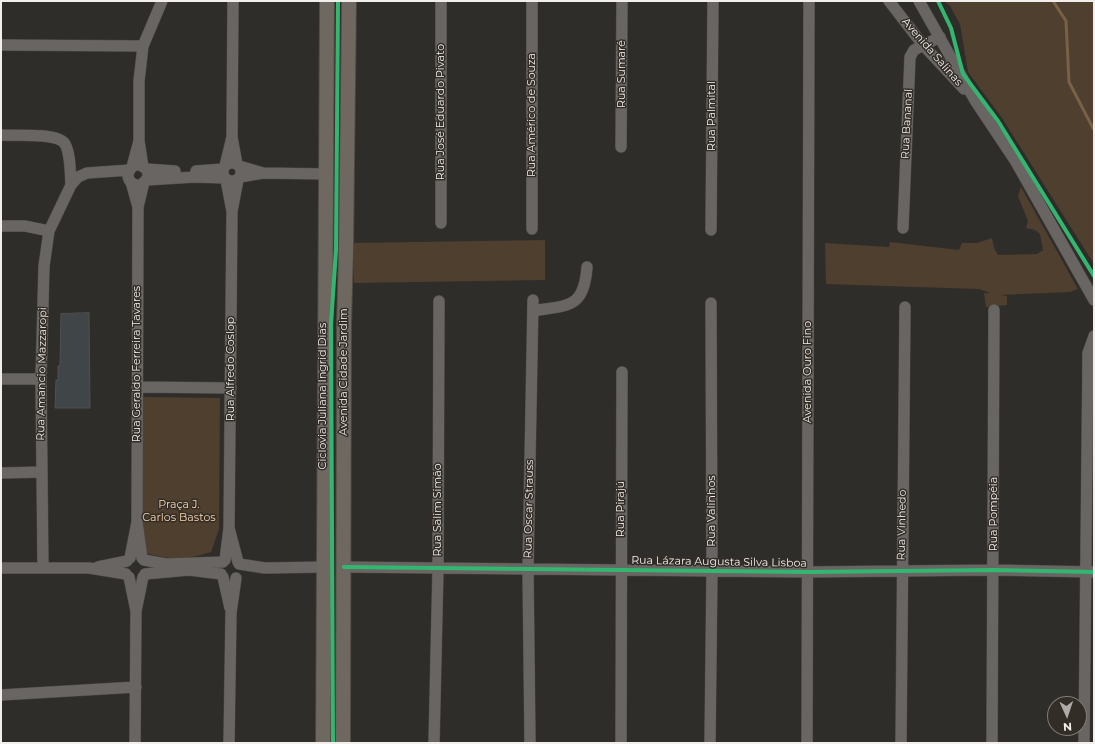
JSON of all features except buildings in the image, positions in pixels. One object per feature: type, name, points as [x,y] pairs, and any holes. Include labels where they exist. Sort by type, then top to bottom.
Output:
[{"type":"main road","name":"Avenida Cidade Jardim","points":[[323,743],[327,1]]},
{"type":"main road","name":"Avenida Cidade Jardim","points":[[343,743],[344,324],[349,1]]},
{"type":"main road","points":[[326,116],[348,116]]},
{"type":"main road","points":[[326,324],[344,324]]},
{"type":"street","name":"Rua Geraldo Ferreira Tavares","points":[[137,522],[138,207],[145,175],[139,141],[139,81],[142,46],[162,1]]},
{"type":"street","name":"Rua Alfredo Coslop","points":[[232,211],[225,173],[232,137],[233,1]]},
{"type":"street","name":"Rua José Eduardo Pivato","points":[[441,1],[441,223]]},
{"type":"street","name":"Rua Américo de Souza","points":[[532,1],[532,229]]},
{"type":"street","name":"Rua Sumaré","points":[[621,147],[622,1]]},
{"type":"street","name":"Rua Palmital","points":[[711,230],[712,1]]},
{"type":"street","name":"Avenida Ouro Fino","points":[[807,743],[809,1]]},
{"type":"street","name":"Avenida Salinas","points":[[889,1],[923,45],[976,102]]},
{"type":"street","name":"Avenida Salinas","points":[[920,1],[976,102],[1016,162],[1094,300]]},
{"type":"street","name":"Rua Bananal","points":[[903,228],[910,57],[914,50],[940,37]]},
{"type":"street","points":[[1,45],[142,46]]},
{"type":"street","points":[[1,135],[46,136],[60,139],[65,144],[67,152],[71,185]]},
{"type":"street","name":"Rua Alfredo Coslop","points":[[229,528],[232,211],[239,172],[232,137]]},
{"type":"street","name":"Rua Geraldo Ferreira Tavares","points":[[138,207],[130,175],[139,141]]},
{"type":"street","points":[[225,173],[230,163],[239,172],[326,174]]},
{"type":"street","points":[[130,175],[138,165],[145,175]]},
{"type":"street","points":[[225,173],[232,182],[239,172]]},
{"type":"street","points":[[71,185],[78,177],[86,173],[130,175],[138,184],[145,175],[225,173]]},
{"type":"street","name":"Rua Amancio Mazzaropi","points":[[43,568],[41,379],[44,266],[48,231],[71,185]]},
{"type":"street","points":[[1,226],[25,226],[48,231]]},
{"type":"street","name":"Rua Oscar Strauss","points":[[530,743],[528,568],[533,306],[568,306],[579,299],[586,282],[587,267]]},
{"type":"street","name":"Rua Salim Simão","points":[[434,743],[438,569],[439,301]]},
{"type":"street","name":"Rua Valinhos","points":[[710,743],[712,571],[711,303]]},
{"type":"street","name":"Rua Vinhedo","points":[[901,743],[905,307]]},
{"type":"street","name":"Rua Pompéia","points":[[992,743],[994,570],[994,310]]},
{"type":"street","points":[[1084,743],[1090,572],[1088,353],[1094,336]]},
{"type":"street","name":"Rua Pirajú","points":[[620,743],[622,372]]},
{"type":"street","points":[[1,378],[41,379]]},
{"type":"street","points":[[138,387],[231,388]]},
{"type":"street","points":[[1,474],[42,472]]},
{"type":"street","points":[[135,743],[136,611],[147,567],[143,559],[137,522]]},
{"type":"street","points":[[136,611],[125,567],[129,560],[137,522]]},
{"type":"street","points":[[229,528],[224,561],[220,568],[231,613]]},
{"type":"street","points":[[229,528],[240,570],[237,577],[231,613],[229,743]]},
{"type":"street","points":[[89,568],[129,560],[136,557],[166,564],[224,561],[232,559],[238,563],[265,568],[325,567]]},
{"type":"street","points":[[1,568],[89,568],[128,575],[136,579],[144,575],[189,570],[222,576],[230,579],[265,568]]},
{"type":"street","name":"Rua Lázara Augusta Silva Lisboa","points":[[344,568],[528,568],[808,572],[994,570],[1090,572]]},
{"type":"street","points":[[1,695],[136,687]]},
{"type":"green space","points":[[944,1],[1094,1],[1094,264],[1002,118],[968,72],[960,24],[950,6]]},
{"type":"green space","points":[[1021,187],[1078,289],[1070,292],[1000,295],[1007,296],[1007,305],[986,307],[984,293],[990,293],[979,289],[826,284],[825,243],[889,247],[890,242],[959,250],[962,243],[977,243],[992,238],[994,248],[998,255],[1037,254],[1043,250],[1040,234],[1035,230],[1026,228],[1028,221],[1018,196]]},
{"type":"green space","points":[[545,240],[545,280],[354,283],[353,243]]},
{"type":"green space","name":"Praça J. Carlos Bastos","points":[[142,397],[220,398],[219,529],[211,552],[192,557],[169,558],[142,552]]},
{"type":"waterway","points":[[1053,1],[1066,21],[1069,82],[1094,130]]},
{"type":"cycle path","name":"Ciclovia Juliana Ingrid Dias","points":[[333,743],[331,324],[336,250],[338,1]]},
{"type":"cycle path","points":[[938,1],[951,28],[963,74],[998,121],[1094,276]]},
{"type":"cycle path","points":[[344,567],[807,572],[994,570],[1094,572]]}]
